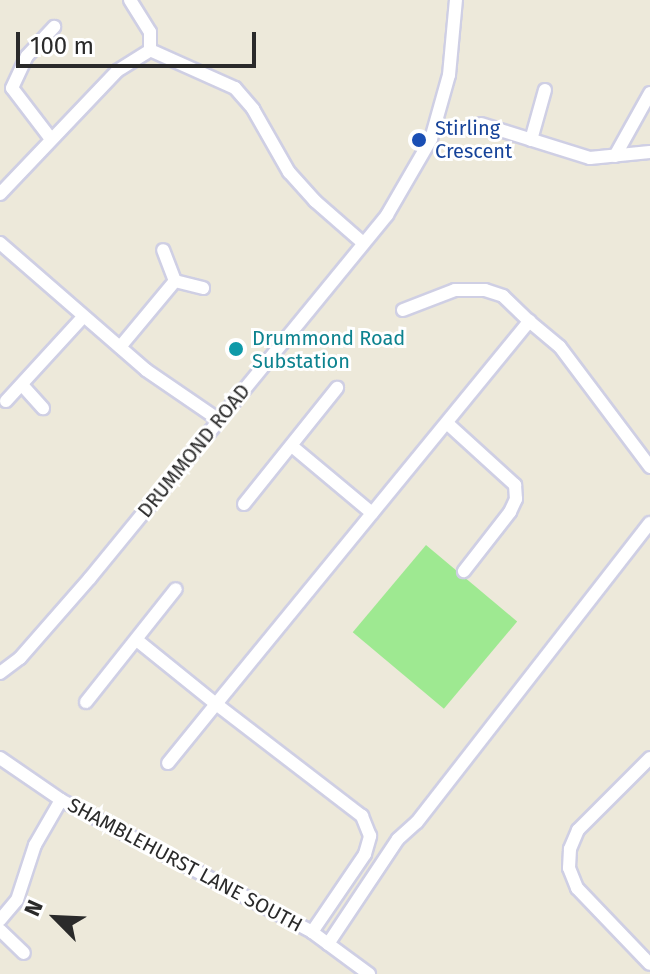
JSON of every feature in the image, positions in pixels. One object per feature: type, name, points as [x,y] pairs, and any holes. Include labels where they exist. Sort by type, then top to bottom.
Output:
[{"type":"street","points":[[130,0],[150,32],[150,50]]},
{"type":"street","name":"DRUMMOND ROAD","points":[[0,673],[20,658],[90,578],[387,215],[431,139],[449,75],[456,0]]},
{"type":"street","points":[[51,139],[6,89],[27,56],[54,27]]},
{"type":"street","points":[[0,194],[32,164],[51,139],[117,71],[150,50]]},
{"type":"street","points":[[150,50],[235,88],[253,109],[289,172],[315,201],[363,243]]},
{"type":"street","points":[[531,140],[545,90]]},
{"type":"street","points":[[615,156],[650,93]]},
{"type":"street","points":[[481,124],[590,158],[650,152]]},
{"type":"street","points":[[0,243],[146,370],[219,420]]},
{"type":"street","points":[[163,250],[175,281]]},
{"type":"street","points":[[120,347],[175,281]]},
{"type":"street","points":[[175,281],[203,288]]},
{"type":"street","points":[[402,311],[455,290],[485,290],[515,305],[560,347],[650,467]]},
{"type":"street","points":[[6,401],[83,317]]},
{"type":"street","points":[[168,763],[448,424],[529,321]]},
{"type":"street","points":[[23,386],[43,408]]},
{"type":"street","points":[[244,503],[293,447],[337,388]]},
{"type":"street","points":[[448,424],[515,485],[516,499],[510,512],[464,571]]},
{"type":"street","points":[[293,447],[372,513]]},
{"type":"street","points":[[328,944],[398,839],[417,822],[650,523]]},
{"type":"street","points":[[86,702],[138,641],[176,589]]},
{"type":"street","points":[[138,641],[362,816],[370,836],[365,854],[312,932]]},
{"type":"street","name":"SHAMBLEHURST LANE SOUTH","points":[[0,758],[61,800],[312,932],[369,974]]},
{"type":"street","points":[[650,758],[578,830],[570,849],[569,868],[577,888],[650,964]]},
{"type":"street","points":[[0,920],[17,900],[35,845],[61,800]]},
{"type":"street","points":[[0,930],[24,953]]},
{"type":"green space","points":[[426,545],[517,621],[444,709],[353,632]]},
{"type":"place","name":"Stirling Crescent","points":[[419,140]]},
{"type":"place","name":"Drummond Road Substation","points":[[236,349]]}]
